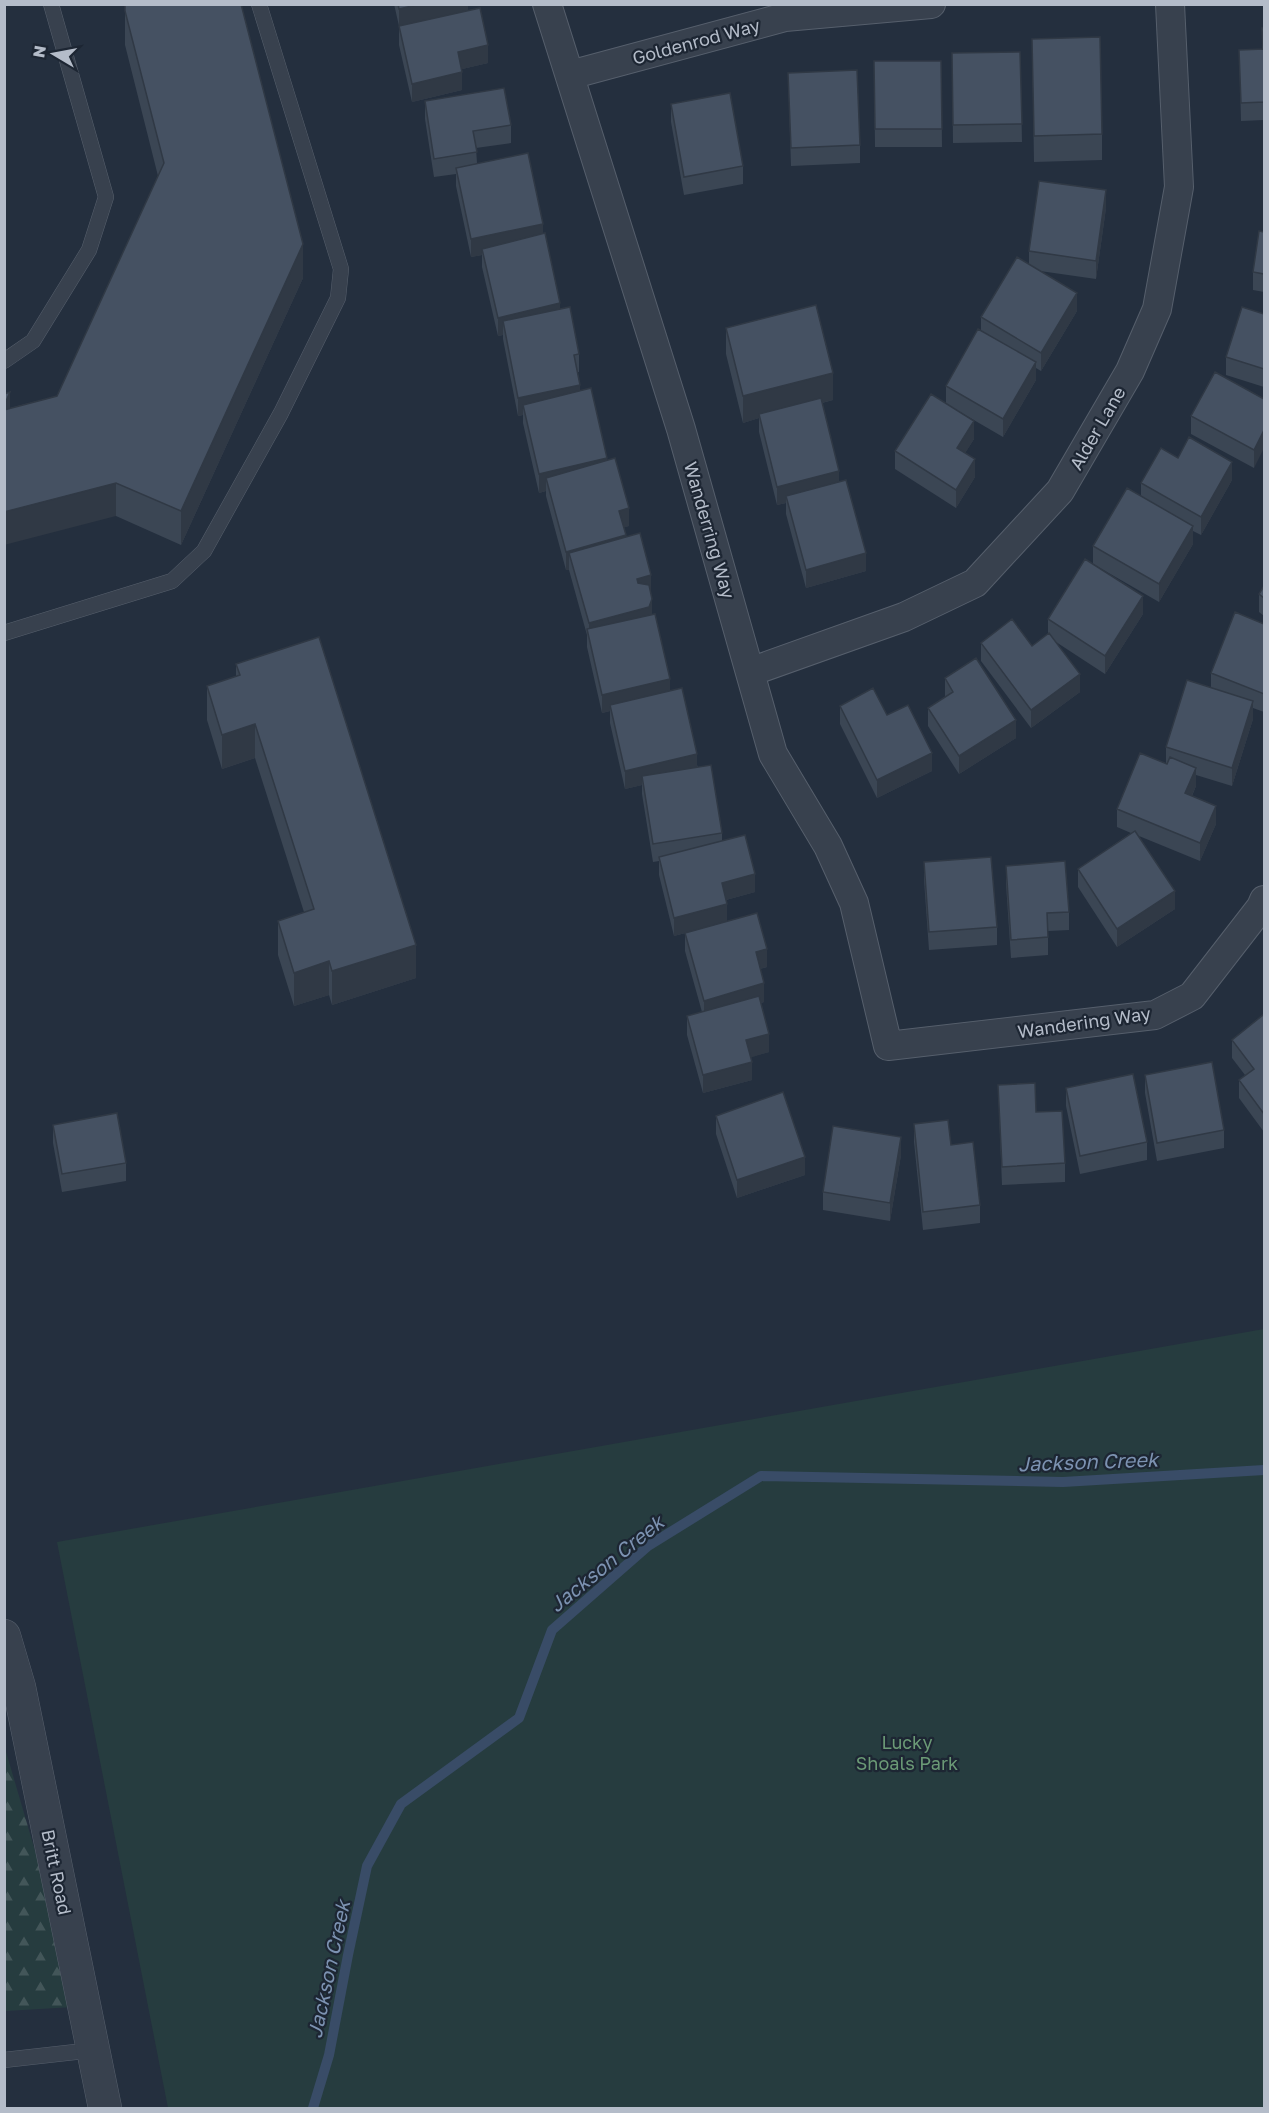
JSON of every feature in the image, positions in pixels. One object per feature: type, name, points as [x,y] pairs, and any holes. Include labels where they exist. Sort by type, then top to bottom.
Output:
[{"type":"street","name":"Wanderring Way","points":[[547,4],[681,429],[773,754],[828,846],[854,903],[888,1046]]},
{"type":"street","name":"Goldenrod Way","points":[[570,75],[785,17],[931,4]]},
{"type":"street","name":"Alder Lane","points":[[750,672],[904,617],[975,583],[1060,491],[1130,371],[1157,309],[1179,187],[1170,4]]},
{"type":"street","name":"Wandering Way","points":[[888,1046],[1155,1014],[1192,996],[1262,907],[1264,900]]},
{"type":"street","name":"Britt Road","points":[[4,1636],[19,1687],[105,2109]]},
{"type":"lane","points":[[4,361],[33,341],[88,250],[106,197],[51,4]]},
{"type":"lane","points":[[4,633],[172,581],[204,551],[281,413],[338,298],[341,269],[259,4]]},
{"type":"lane","points":[[4,2060],[93,2050]]},
{"type":"green space","name":"Lucky Shoals Park","points":[[1264,1329],[1264,2108],[168,2108],[57,1542]]},
{"type":"green space","points":[[4,1745],[60,1936],[73,2007],[5,2011]]},
{"type":"building","points":[[125,4],[241,4],[303,244],[181,511],[116,483],[4,512],[4,410],[57,396],[164,163]]},
{"type":"building","points":[[398,4],[420,4],[399,9]]},
{"type":"building","points":[[480,8],[488,45],[458,52],[462,72],[412,84],[399,26]]},
{"type":"building","points":[[1262,28],[1264,28],[1264,102],[1241,103],[1239,50],[1263,49]]},
{"type":"building","points":[[1100,37],[1102,134],[1034,136],[1032,39]]},
{"type":"building","points":[[1020,52],[1022,124],[953,125],[952,53]]},
{"type":"building","points":[[874,61],[941,61],[942,129],[875,129]]},
{"type":"building","points":[[857,70],[860,145],[791,148],[788,73]]},
{"type":"building","points":[[504,88],[511,125],[473,131],[477,152],[434,159],[425,101]]},
{"type":"building","points":[[730,93],[743,166],[684,177],[671,104]]},
{"type":"building","points":[[528,153],[543,224],[471,239],[456,168]]},
{"type":"building","points":[[1039,181],[1106,190],[1096,261],[1029,251]]},
{"type":"building","points":[[1259,231],[1264,232],[1264,274],[1253,272]]},
{"type":"building","points":[[545,233],[560,303],[498,318],[482,249]]},
{"type":"building","points":[[1017,257],[1077,293],[1041,353],[981,317]]},
{"type":"building","points":[[816,305],[833,373],[743,396],[726,328]]},
{"type":"building","points":[[570,307],[579,354],[574,355],[580,385],[518,398],[503,321]]},
{"type":"building","points":[[1242,307],[1264,314],[1264,369],[1226,357]]},
{"type":"building","points":[[978,329],[1036,362],[1003,419],[946,386]]},
{"type":"building","points":[[1215,372],[1264,399],[1264,430],[1254,450],[1191,416]]},
{"type":"building","points":[[591,388],[607,458],[539,474],[523,405]]},
{"type":"building","points":[[10,392],[4,406],[4,394]]},
{"type":"building","points":[[931,394],[974,421],[957,448],[975,459],[956,490],[895,451]]},
{"type":"building","points":[[821,398],[839,471],[777,487],[759,414]]},
{"type":"building","points":[[1189,437],[1232,462],[1201,517],[1141,483],[1161,448],[1178,458]]},
{"type":"building","points":[[615,458],[629,508],[619,511],[626,535],[566,552],[546,478]]},
{"type":"building","points":[[846,480],[866,553],[806,570],[786,496]]},
{"type":"building","points":[[1127,488],[1193,526],[1159,584],[1093,546]]},
{"type":"building","points":[[640,533],[651,575],[637,579],[638,583],[649,585],[652,599],[649,607],[589,623],[569,553]]},
{"type":"building","points":[[1085,559],[1143,596],[1105,656],[1048,619]]},
{"type":"building","points":[[1264,586],[1264,598],[1259,594]]},
{"type":"building","points":[[1235,612],[1264,624],[1264,694],[1211,673]]},
{"type":"building","points":[[655,614],[670,679],[602,695],[587,629]]},
{"type":"building","points":[[1012,619],[1032,646],[1049,633],[1080,674],[1031,710],[981,643]]},
{"type":"building","points":[[319,637],[416,945],[332,971],[329,961],[294,973],[278,921],[314,909],[255,724],[222,735],[207,686],[240,675],[236,664]]},
{"type":"building","points":[[976,658],[1016,720],[959,756],[928,708],[953,692],[945,678]]},
{"type":"building","points":[[1187,680],[1253,701],[1232,768],[1166,747]]},
{"type":"building","points":[[682,688],[697,754],[625,771],[610,705]]},
{"type":"building","points":[[873,688],[887,715],[908,705],[932,753],[877,780],[840,706]]},
{"type":"building","points":[[1140,753],[1167,764],[1170,757],[1196,768],[1185,793],[1216,806],[1200,843],[1117,809]]},
{"type":"building","points":[[711,765],[722,833],[653,844],[642,776]]},
{"type":"building","points":[[1135,831],[1175,891],[1117,929],[1078,869]]},
{"type":"building","points":[[745,835],[755,874],[722,883],[727,904],[674,918],[659,857]]},
{"type":"building","points":[[991,857],[997,927],[929,932],[924,862]]},
{"type":"building","points":[[1065,861],[1069,912],[1047,913],[1048,937],[1011,940],[1006,866]]},
{"type":"building","points":[[757,913],[767,949],[756,952],[764,983],[704,1001],[685,933]]},
{"type":"building","points":[[759,996],[769,1034],[746,1040],[752,1062],[703,1075],[687,1016]]},
{"type":"building","points":[[1263,1015],[1264,1114],[1239,1080],[1254,1069],[1232,1040]]},
{"type":"building","points":[[1212,1062],[1224,1130],[1157,1143],[1145,1075]]},
{"type":"building","points":[[1133,1074],[1147,1142],[1080,1156],[1066,1088]]},
{"type":"building","points":[[1035,1083],[1036,1112],[1062,1111],[1065,1163],[1002,1167],[998,1085]]},
{"type":"building","points":[[783,1092],[805,1157],[737,1180],[716,1116]]},
{"type":"building","points":[[117,1113],[126,1163],[62,1174],[53,1125]]},
{"type":"building","points":[[948,1120],[951,1145],[973,1142],[980,1205],[923,1212],[914,1124]]},
{"type":"building","points":[[833,1126],[901,1137],[890,1203],[823,1192]]},
{"type":"waterway","name":"Jackson Creek","points":[[313,2108],[329,2055],[367,1866],[401,1804],[519,1718],[552,1630],[648,1546],[761,1476],[1063,1482],[1264,1470]]}]
